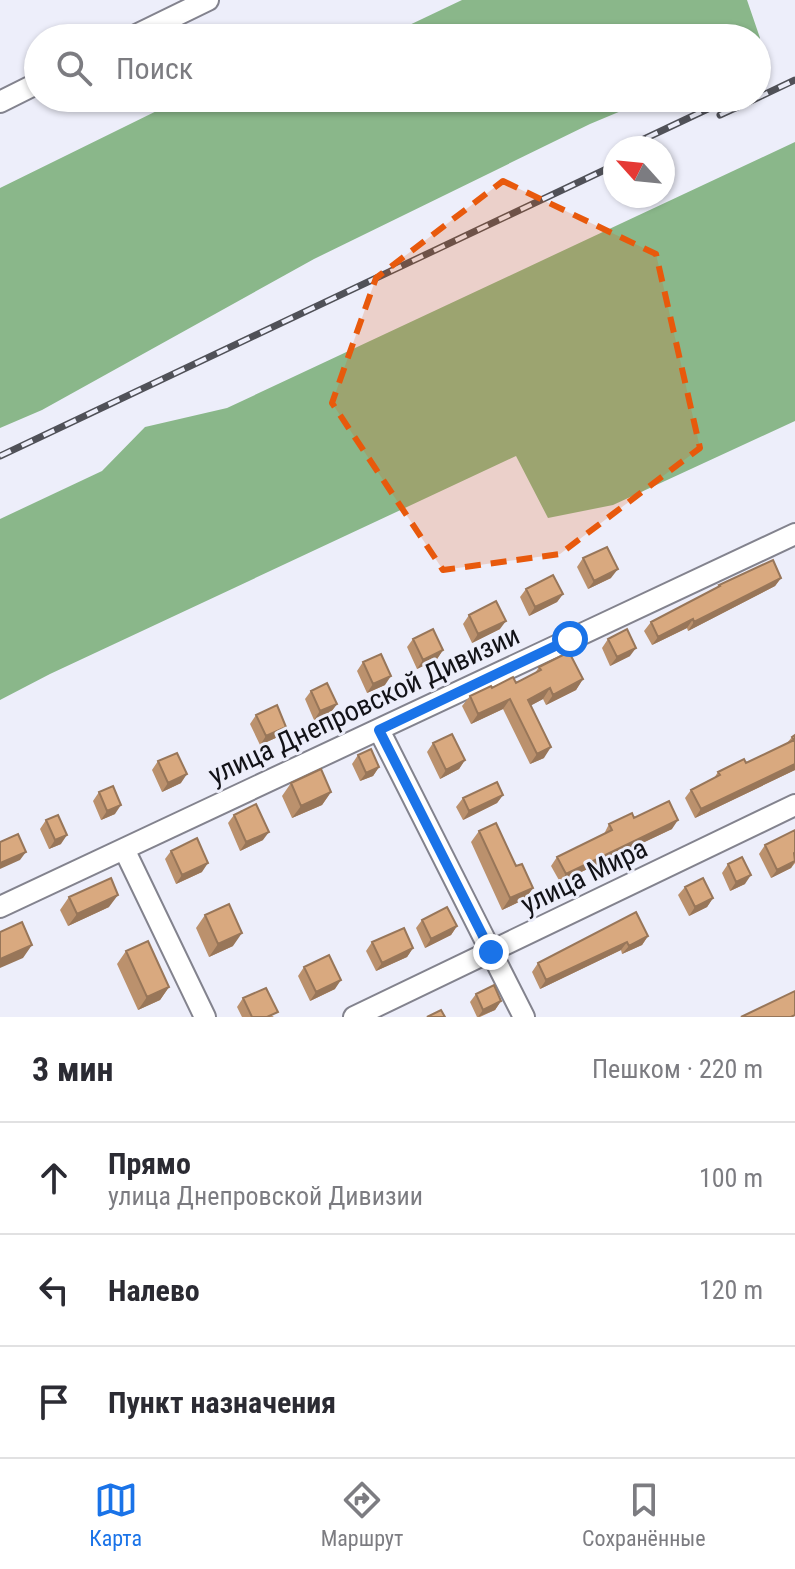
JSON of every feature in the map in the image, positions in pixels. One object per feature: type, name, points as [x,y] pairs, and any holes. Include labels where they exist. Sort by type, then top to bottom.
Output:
[{"type":"street","points":[[159,24],[208,0]]},
{"type":"street","points":[[0,102],[24,90]]},
{"type":"street","name":"улица Днепровской Дивизии","points":[[0,907],[795,534]]},
{"type":"street","points":[[379,730],[524,1017]]},
{"type":"street","name":"улица Мира","points":[[354,1017],[795,805]]},
{"type":"street","points":[[124,849],[205,1017]]},
{"type":"highlighted area","points":[[503,181],[656,254],[700,448],[560,554],[443,570],[332,403],[376,278]]},
{"type":"green space","points":[[462,0],[747,0],[755,24],[411,24]]},
{"type":"green space","points":[[155,112],[619,112],[314,259],[42,410],[0,428],[0,188]]},
{"type":"green space","points":[[795,142],[795,421],[613,505],[548,518],[516,456],[0,700],[0,519],[102,471],[145,427],[227,408],[654,208],[675,208],[675,198]]},
{"type":"building","points":[[607,547],[618,569],[594,581],[583,558]]},
{"type":"building","points":[[773,560],[781,578],[658,637],[651,622]]},
{"type":"building","points":[[553,575],[563,594],[535,607],[526,589]]},
{"type":"building","points":[[496,601],[506,621],[478,634],[469,615]]},
{"type":"building","points":[[433,629],[443,650],[423,660],[413,639]]},
{"type":"building","points":[[627,629],[636,648],[617,657],[608,639]]},
{"type":"building","points":[[569,652],[583,679],[553,695],[550,688],[528,700],[551,747],[537,754],[510,699],[478,714],[470,696],[513,677],[516,683]]},
{"type":"building","points":[[381,654],[391,676],[373,684],[363,662]]},
{"type":"building","points":[[327,683],[337,704],[320,711],[311,691]]},
{"type":"building","points":[[277,705],[286,727],[266,736],[256,715]]},
{"type":"building","points":[[452,734],[465,760],[446,770],[433,743]]},
{"type":"building","points":[[795,735],[795,764],[701,809],[691,790],[744,759],[746,763],[794,740],[792,737]]},
{"type":"building","points":[[371,749],[379,767],[366,773],[358,755]]},
{"type":"building","points":[[177,753],[187,774],[168,783],[158,761]]},
{"type":"building","points":[[321,769],[331,792],[301,806],[291,783]]},
{"type":"building","points":[[497,782],[503,795],[469,811],[463,798]]},
{"type":"building","points":[[113,786],[121,805],[107,811],[99,792]]},
{"type":"building","points":[[669,801],[678,820],[566,874],[557,857],[612,830],[609,824],[632,813],[634,818]]},
{"type":"building","points":[[256,804],[269,832],[246,842],[234,815]]},
{"type":"building","points":[[58,815],[67,835],[55,840],[46,820]]},
{"type":"building","points":[[496,823],[516,866],[522,864],[533,888],[510,898],[479,831]]},
{"type":"building","points":[[795,830],[795,861],[777,870],[765,845]]},
{"type":"building","points":[[18,834],[26,852],[0,863],[0,842]]},
{"type":"building","points":[[197,838],[208,863],[182,875],[171,851]]},
{"type":"building","points":[[742,857],[751,875],[736,882],[728,864]]},
{"type":"building","points":[[111,878],[118,895],[77,914],[69,897]]},
{"type":"building","points":[[703,878],[713,898],[695,907],[685,887]]},
{"type":"building","points":[[229,904],[242,933],[218,944],[205,915]]},
{"type":"building","points":[[447,907],[457,926],[431,939],[422,920]]},
{"type":"building","points":[[636,912],[648,936],[629,946],[627,942],[546,980],[538,963]]},
{"type":"building","points":[[22,922],[32,945],[0,959],[0,932]]},
{"type":"building","points":[[404,928],[413,948],[382,963],[372,942]]},
{"type":"building","points":[[148,941],[169,987],[147,997],[126,951]]},
{"type":"building","points":[[329,955],[341,980],[316,992],[304,967]]},
{"type":"building","points":[[494,985],[501,1001],[483,1010],[476,994]]},
{"type":"building","points":[[266,988],[278,1012],[267,1017],[252,1017],[243,998]]},
{"type":"building","points":[[795,991],[795,1015],[791,1017],[741,1017]]},
{"type":"building","points":[[441,1010],[445,1017],[427,1017]]},
{"type":"railway","points":[[771,91],[795,80]]},
{"type":"railway","points":[[650,136],[701,112]]},
{"type":"railway","points":[[720,115],[727,112]]},
{"type":"railway","points":[[0,456],[603,171]]},
{"type":"route","points":[[491,952],[379,730],[570,639]]}]
